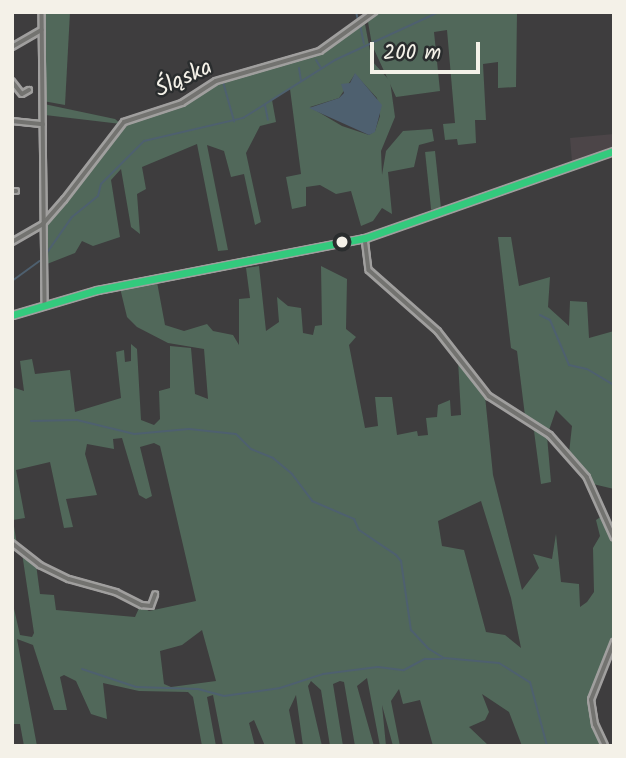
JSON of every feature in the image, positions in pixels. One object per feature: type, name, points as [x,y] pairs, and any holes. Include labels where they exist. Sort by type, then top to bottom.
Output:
[{"type":"main road","points":[[12,315],[97,290],[365,238],[614,151]]},
{"type":"street","points":[[42,12],[45,305]]},
{"type":"street","name":"Śląska","points":[[12,242],[43,223],[124,122],[182,103],[216,81],[320,51],[374,12]]},
{"type":"street","points":[[12,47],[41,30]]},
{"type":"street","points":[[12,81],[22,94],[29,90]]},
{"type":"street","points":[[12,121],[43,124]]},
{"type":"street","points":[[365,238],[369,270],[438,331],[489,396],[551,435],[587,477],[614,537]]},
{"type":"street","points":[[12,543],[51,572],[116,592],[142,605],[151,606],[155,596]]},
{"type":"street","points":[[606,746],[595,725],[591,700],[614,642]]},
{"type":"shaded area","points":[[614,134],[614,148],[572,162],[570,138]]},
{"type":"green space","points":[[44,12],[70,12],[65,105],[43,101]]},
{"type":"green space","points":[[377,12],[517,12],[516,87],[498,88],[498,62],[483,64],[486,120],[475,120],[476,143],[458,145],[457,139],[445,140],[443,124],[455,123],[447,30],[434,32],[440,91],[396,97],[372,45],[368,22]]},
{"type":"green space","points":[[365,24],[372,61],[390,81],[395,117],[381,151],[382,175],[386,151],[403,131],[432,129],[434,141],[419,145],[414,167],[388,172],[392,214],[382,208],[373,221],[361,226],[351,191],[336,194],[320,185],[306,187],[306,206],[292,209],[286,177],[301,174],[290,89],[272,100],[276,122],[260,126],[246,153],[261,222],[255,225],[244,174],[231,177],[224,151],[207,145],[228,250],[218,251],[197,144],[142,167],[146,189],[137,194],[140,234],[131,227],[121,169],[111,180],[120,237],[93,246],[82,241],[75,253],[47,264],[46,223],[129,122],[187,102],[221,81],[318,53]],"holes":[[[355,74],[377,98],[380,116],[375,131],[369,135],[342,126],[310,107],[339,98]]]},
{"type":"green space","points":[[44,104],[115,119],[121,124],[45,115]]},
{"type":"green space","points":[[435,151],[441,209],[431,210],[425,152]]},
{"type":"green space","points":[[498,237],[511,237],[519,286],[550,277],[548,307],[569,326],[570,301],[587,302],[589,338],[614,331],[614,489],[593,484],[569,453],[572,426],[556,410],[547,436],[551,482],[541,484],[534,431],[526,424],[517,351],[511,348]]},
{"type":"green space","points":[[259,266],[266,331],[279,322],[277,297],[288,306],[301,308],[303,333],[313,335],[315,326],[322,325],[321,266],[347,279],[346,329],[356,337],[349,345],[365,428],[378,426],[375,397],[392,397],[397,435],[417,431],[418,436],[428,435],[426,418],[437,417],[438,405],[450,400],[451,416],[461,415],[458,360],[485,396],[493,475],[522,590],[539,568],[533,554],[552,559],[556,534],[561,582],[579,584],[580,607],[587,602],[594,592],[593,548],[600,536],[596,520],[602,516],[614,540],[614,637],[589,699],[602,746],[522,746],[509,712],[482,694],[489,712],[485,720],[469,727],[489,746],[433,746],[420,700],[403,704],[399,689],[391,701],[400,746],[393,746],[382,705],[386,746],[380,746],[367,678],[357,686],[374,746],[355,746],[344,682],[340,681],[333,684],[343,746],[330,746],[321,690],[311,681],[308,686],[322,746],[303,746],[296,695],[289,710],[296,746],[265,746],[254,720],[249,723],[255,746],[223,746],[213,695],[207,697],[216,746],[202,746],[193,697],[188,692],[139,691],[103,683],[107,719],[91,714],[76,681],[64,675],[60,677],[67,710],[54,710],[33,645],[17,639],[37,746],[24,746],[20,724],[12,724],[12,600],[20,635],[32,637],[34,633],[22,553],[36,564],[40,594],[54,595],[56,610],[135,617],[140,606],[149,611],[196,601],[160,446],[154,443],[140,447],[152,496],[146,499],[139,495],[122,438],[113,439],[114,449],[87,444],[85,454],[97,495],[66,499],[73,527],[64,528],[50,462],[16,470],[25,518],[13,520],[17,545],[12,541],[12,387],[24,391],[20,361],[32,359],[35,374],[70,370],[75,412],[121,398],[116,352],[124,350],[125,362],[131,361],[131,344],[137,349],[141,420],[154,425],[160,419],[159,391],[170,388],[170,346],[191,348],[195,394],[208,399],[204,349],[168,343],[137,327],[127,317],[120,288],[157,282],[165,325],[184,331],[207,324],[213,331],[233,335],[239,345],[239,299],[250,298],[246,268]],"holes":[[[481,501],[511,598],[521,648],[505,635],[486,632],[464,550],[442,546],[438,521]],[[202,630],[216,681],[171,687],[164,684],[160,651],[182,645]]]},
{"type":"water","points":[[355,73],[382,105],[375,132],[369,135],[309,108],[339,98],[344,93],[341,84],[350,83]]},
{"type":"waterway","points":[[356,12],[358,20]]},
{"type":"waterway","points":[[46,254],[72,217],[98,196],[101,184],[144,141],[243,118],[335,60],[439,12]]},
{"type":"waterway","points":[[360,25],[364,44]]},
{"type":"waterway","points":[[316,60],[321,68]]},
{"type":"waterway","points":[[299,68],[301,81]]},
{"type":"waterway","points":[[223,82],[234,121]]},
{"type":"waterway","points":[[265,105],[268,120]]},
{"type":"waterway","points":[[12,281],[40,261]]},
{"type":"waterway","points":[[540,315],[550,320],[569,365],[587,369],[614,385]]},
{"type":"waterway","points":[[31,421],[77,420],[134,434],[189,429],[236,434],[251,449],[273,458],[292,474],[312,501],[354,519],[359,530],[396,555],[401,561],[411,630],[429,649],[444,658],[499,663],[530,682],[547,746]]},
{"type":"waterway","points":[[82,669],[136,687],[198,689],[224,696],[280,688],[323,674],[378,667],[404,670],[425,659],[442,659]]},
{"type":"transit line","points":[[12,315],[97,290],[365,238],[614,151]]}]
